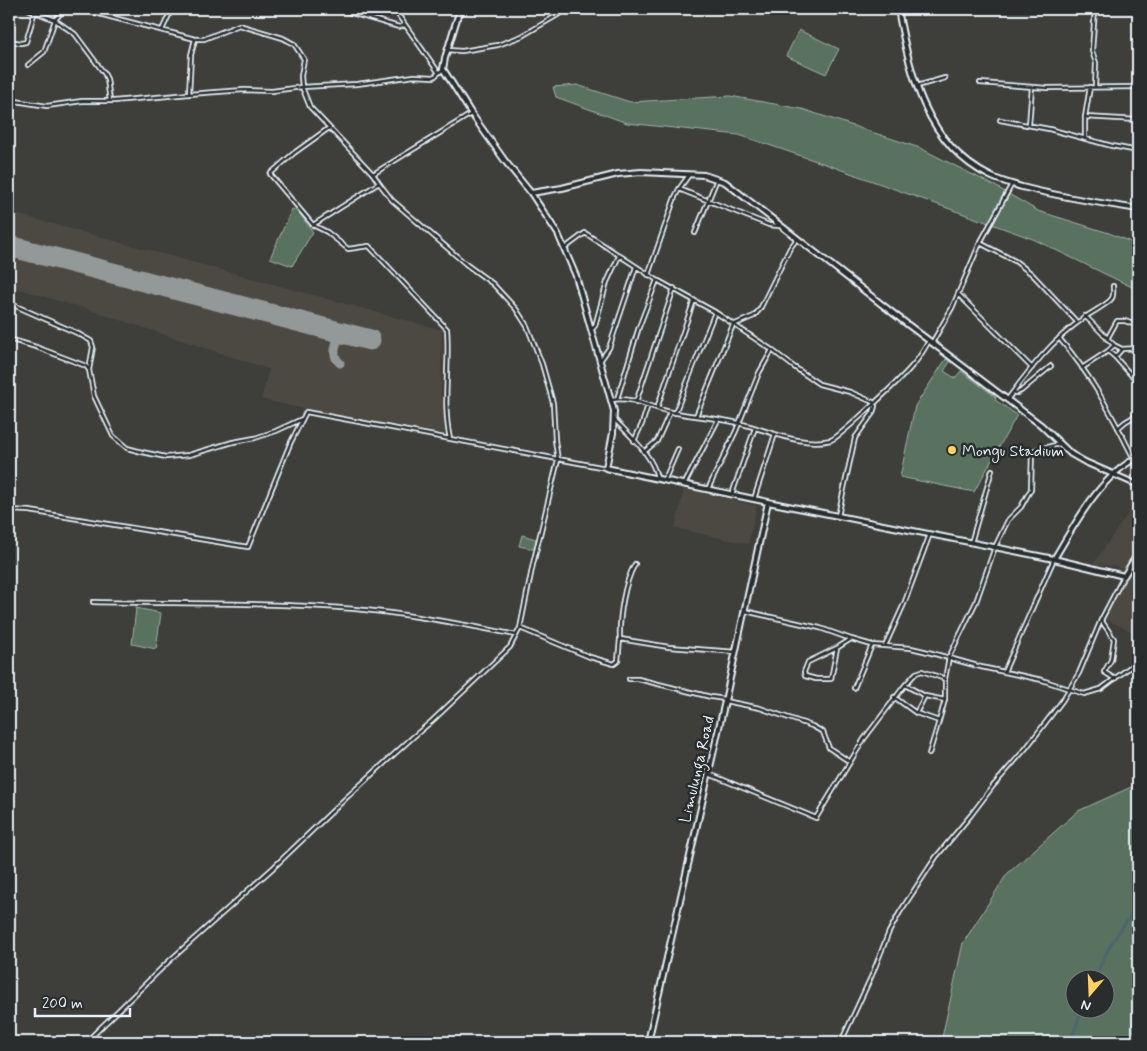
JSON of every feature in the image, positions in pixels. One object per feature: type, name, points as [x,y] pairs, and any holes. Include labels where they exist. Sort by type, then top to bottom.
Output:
[{"type":"main road","points":[[460,9],[443,69],[471,114],[531,193],[565,248],[576,276],[590,331],[614,400],[614,419],[606,468],[1054,559],[1124,576],[1138,553]]},
{"type":"main road","points":[[898,9],[908,61],[921,99],[945,140],[960,156],[972,166],[991,177],[1012,184],[1052,195],[1138,209]]},
{"type":"main road","points":[[531,193],[641,172],[704,175],[717,179],[733,187],[930,342],[1041,425],[1071,454],[1138,485]]},
{"type":"main road","points":[[1054,559],[1070,531],[1113,474],[1136,458]]},
{"type":"main road","name":"Limulunga Road","points":[[648,1042],[768,502]]},
{"type":"street","points":[[28,9],[55,20],[75,34],[104,73],[107,79],[110,101]]},
{"type":"street","points":[[28,64],[44,52],[55,20],[64,9]]},
{"type":"street","points":[[80,9],[195,39],[204,39],[239,24],[283,38],[298,48],[304,60],[301,76],[302,87],[310,106],[373,174],[392,200],[467,265],[492,284],[516,309],[525,323],[542,364],[553,403],[558,460],[532,564],[520,628],[510,647],[168,963],[86,1042]]},
{"type":"street","points":[[162,30],[170,9]]},
{"type":"street","points":[[338,9],[399,27],[405,25]]},
{"type":"street","points":[[394,9],[439,74]]},
{"type":"street","points":[[447,50],[462,50],[498,44],[522,36],[568,9]]},
{"type":"street","points":[[1095,9],[1092,54],[1096,63],[1095,87]]},
{"type":"street","points":[[9,41],[26,42],[35,12]]},
{"type":"street","points":[[189,94],[191,55],[195,39]]},
{"type":"street","points":[[9,100],[47,106],[82,101],[110,101],[244,90],[272,91],[302,87],[357,84],[414,76],[434,77],[443,69]]},
{"type":"street","points":[[916,86],[945,78]]},
{"type":"street","points":[[980,83],[1032,86],[1138,87]]},
{"type":"street","points":[[1029,125],[1032,86]]},
{"type":"street","points":[[1085,139],[1085,117],[1090,87]]},
{"type":"street","points":[[373,174],[471,114]]},
{"type":"street","points":[[1085,117],[1138,120]]},
{"type":"street","points":[[1000,120],[1067,133],[1138,151]]},
{"type":"street","points":[[329,128],[294,153],[270,174],[313,225],[327,232],[348,249],[368,246],[447,329],[446,421],[450,439]]},
{"type":"street","points":[[648,275],[678,189],[690,174]]},
{"type":"street","points":[[695,233],[717,179]]},
{"type":"street","points":[[313,225],[378,183]]},
{"type":"street","points":[[657,280],[614,400],[636,402],[670,412],[739,424],[811,441],[830,440],[849,426],[913,365],[943,324],[980,243],[1012,184]]},
{"type":"street","points":[[678,189],[769,224],[781,226]]},
{"type":"street","points":[[565,248],[585,233],[648,275],[715,312],[819,384],[850,392],[873,402]]},
{"type":"street","points":[[696,416],[733,325],[754,316],[760,309],[790,248],[797,239]]},
{"type":"street","points":[[980,243],[1015,261],[1032,274],[1077,322]]},
{"type":"street","points":[[590,331],[594,326],[607,282],[619,256]]},
{"type":"street","points":[[600,361],[610,348],[636,267]]},
{"type":"street","points":[[1007,400],[1059,338],[1085,316],[1110,300],[1113,294],[1113,286]]},
{"type":"street","points":[[636,402],[674,288]]},
{"type":"street","points":[[958,294],[1032,368]]},
{"type":"street","points":[[657,408],[694,300]]},
{"type":"street","points":[[9,303],[91,341],[93,347],[89,370],[94,396],[113,436],[127,448],[166,457],[189,455],[233,442],[255,438],[276,431],[303,418]]},
{"type":"street","points":[[675,413],[715,312]]},
{"type":"street","points":[[1085,316],[1114,345],[1122,349],[1138,348]]},
{"type":"street","points":[[1106,339],[1117,321],[1125,320],[1138,326]]},
{"type":"street","points":[[1059,338],[1072,352],[1099,391],[1136,458]]},
{"type":"street","points":[[9,339],[81,364],[89,370]]},
{"type":"street","points":[[1082,368],[1114,345]]},
{"type":"street","points":[[1116,357],[1122,349]]},
{"type":"street","points":[[708,489],[739,424],[759,373],[772,350]]},
{"type":"street","points":[[1108,351],[1116,357],[1131,376],[1138,376]]},
{"type":"street","points":[[1012,392],[1017,393],[1021,391],[1051,366]]},
{"type":"street","points":[[838,516],[855,438],[873,413],[875,406],[873,402]]},
{"type":"street","points":[[634,441],[648,405]]},
{"type":"street","points":[[9,510],[248,547],[290,444],[306,412],[606,468]]},
{"type":"street","points":[[644,452],[658,441],[670,412]]},
{"type":"street","points":[[1118,428],[1138,414]]},
{"type":"street","points":[[614,419],[644,452],[654,468],[657,478]]},
{"type":"street","points":[[685,483],[718,420]]},
{"type":"street","points":[[732,494],[755,428]]},
{"type":"street","points":[[754,499],[775,434]]},
{"type":"street","points":[[930,754],[945,700],[945,679],[949,657],[979,595],[995,548],[1010,516],[1021,507],[1031,489],[1032,452],[1060,444]]},
{"type":"street","points":[[665,479],[678,449]]},
{"type":"street","points":[[971,543],[992,470]]},
{"type":"street","points":[[885,646],[904,604],[930,534]]},
{"type":"street","points":[[1004,672],[1054,559]]},
{"type":"street","points":[[520,628],[590,657],[614,664],[618,661],[620,624],[625,593],[630,573],[635,564]]},
{"type":"street","points":[[840,1042],[872,975],[889,932],[900,912],[936,857],[972,816],[993,786],[1027,747],[1062,702],[1079,673],[1101,620],[1124,576]]},
{"type":"street","points":[[93,602],[356,609],[446,621],[517,635]]},
{"type":"street","points":[[745,611],[810,626],[872,645],[912,648],[949,657],[1042,680],[1084,694],[1098,691],[1134,666],[1138,661]]},
{"type":"street","points":[[1101,620],[1114,639],[1111,660],[1104,672],[1115,678]]},
{"type":"street","points":[[620,639],[669,647],[736,652]]},
{"type":"street","points":[[837,648],[831,679],[816,679],[805,676],[804,672],[808,662],[851,639]]},
{"type":"street","points":[[854,688],[872,645]]},
{"type":"street","points":[[708,773],[816,818],[864,739],[894,698],[916,673],[922,671],[945,679]]},
{"type":"street","points":[[629,679],[638,679],[760,708],[812,726],[823,732],[829,748],[850,762]]},
{"type":"street","points":[[905,685],[925,696],[945,700]]},
{"type":"street","points":[[916,713],[925,696]]},
{"type":"street","points":[[894,698],[916,713],[939,721]]},
{"type":"shaded area","points":[[9,212],[442,330],[441,394],[447,434],[299,408],[261,399],[269,369],[93,311],[9,286]]},
{"type":"shaded area","points":[[684,489],[757,506],[748,544],[675,528]]},
{"type":"shaded area","points":[[1138,499],[1138,629],[1136,633],[1104,619],[1113,595],[1127,572],[1115,566],[1093,564]]},
{"type":"green space","points":[[799,30],[839,49],[826,74],[786,56]]},
{"type":"green space","points":[[577,85],[630,102],[730,96],[802,109],[920,148],[995,186],[1038,211],[1109,233],[1138,245],[1138,290],[1033,239],[739,135],[627,123],[556,97],[553,87]]},
{"type":"green space","points":[[292,209],[297,210],[313,232],[292,266],[270,258]]},
{"type":"green space","name":"Mongu Stadium","points":[[946,359],[950,362],[944,371],[955,378],[961,371],[996,397],[995,400],[1017,415],[974,492],[900,477],[915,406]]},
{"type":"green space","points":[[522,535],[536,539],[534,549],[519,546]]},
{"type":"green space","points":[[136,608],[161,613],[156,649],[132,644]]},
{"type":"green space","points":[[1138,784],[1138,1042],[941,1042],[963,943],[1007,874],[1078,811]]},
{"type":"waterway","points":[[1099,968],[1113,941],[1138,908]]},
{"type":"waterway","points":[[1070,1042],[1079,1018]]},
{"type":"taxiway","points":[[340,332],[335,353],[340,363]]},
{"type":"runway","points":[[9,246],[370,340]]},
{"type":"place","name":"Mongu Stadium","points":[[952,450]]}]
